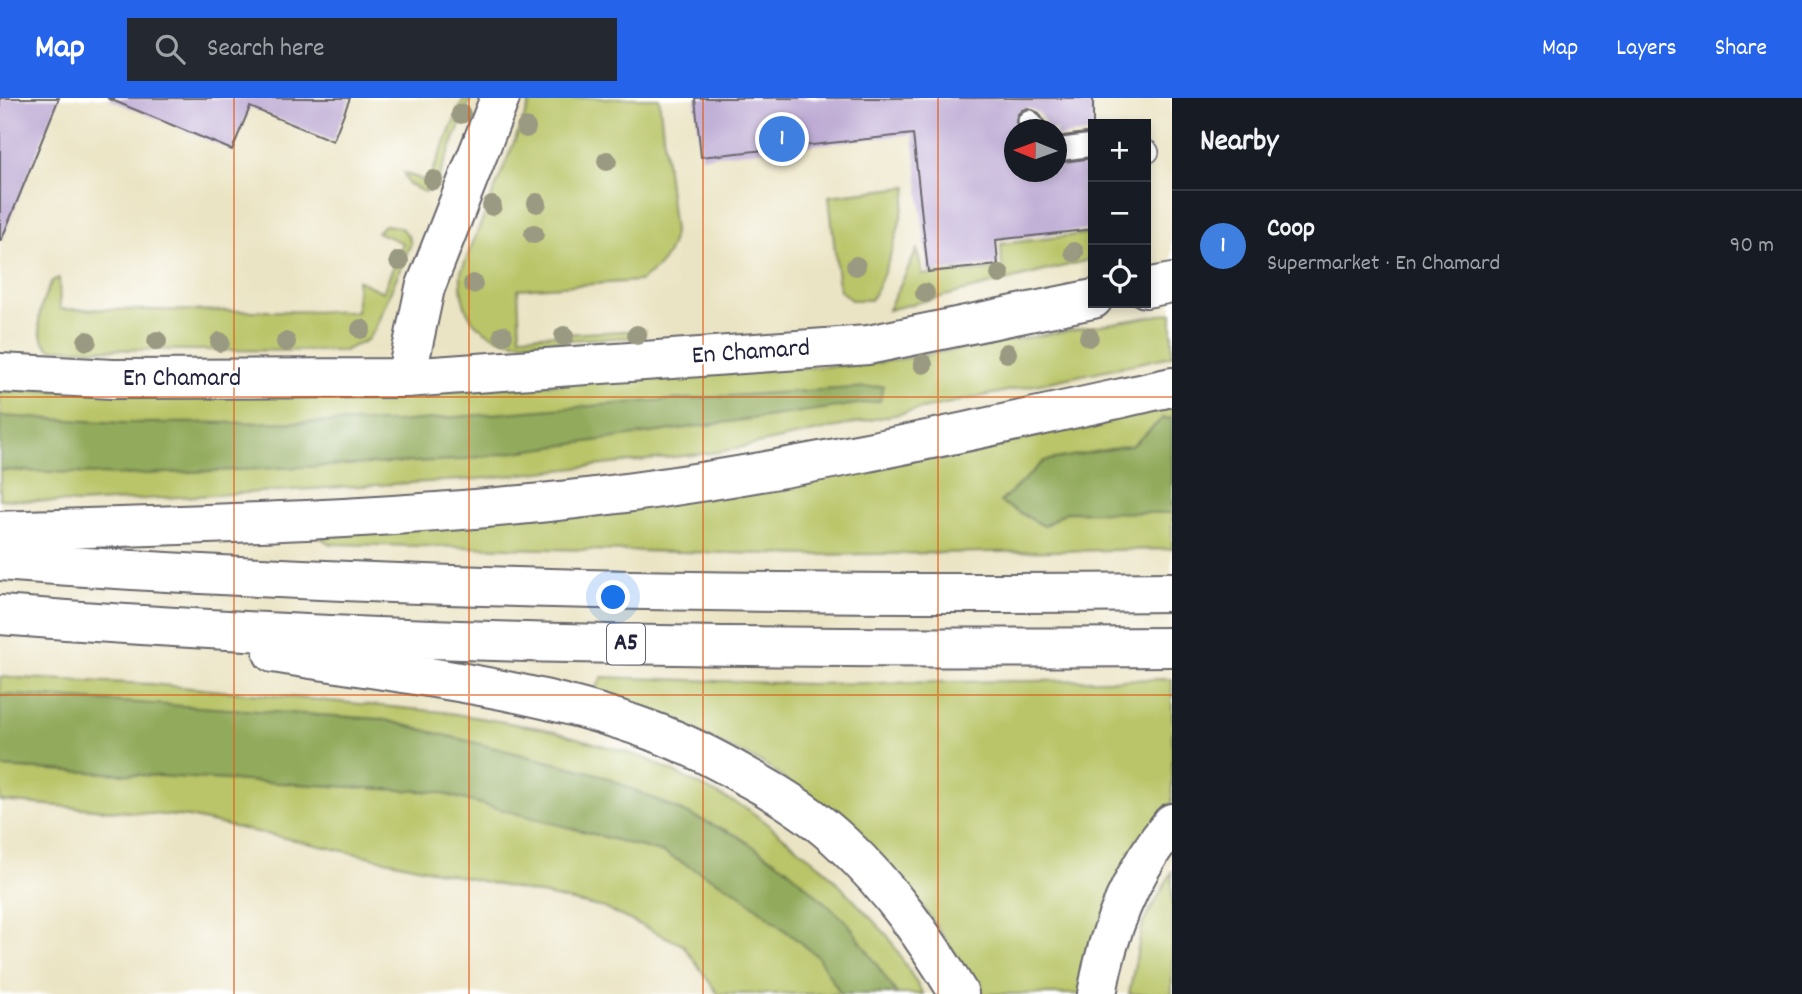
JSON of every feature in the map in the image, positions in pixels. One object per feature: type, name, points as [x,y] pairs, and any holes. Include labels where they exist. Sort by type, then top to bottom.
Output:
[{"type":"main road","points":[[405,378],[425,288],[500,98]]},
{"type":"main road","points":[[1151,287],[1172,283]]},
{"type":"main road","name":"En Chamard","points":[[0,373],[113,379],[405,378],[867,345],[1088,300]]},
{"type":"main road","points":[[0,531],[324,520],[446,513],[595,497],[832,460],[1172,387]]},
{"type":"main road","name":"A5","points":[[0,561],[324,579],[576,589],[999,594],[1172,592]]},
{"type":"main road","name":"A5","points":[[0,615],[267,632],[580,643],[780,647],[1172,647]]},
{"type":"main road","points":[[81,621],[544,698],[651,730],[712,757],[765,786],[841,842],[879,880],[909,917],[959,994]]},
{"type":"main road","points":[[1097,994],[1106,948],[1117,914],[1137,872],[1172,823]]},
{"type":"lane","points":[[1067,149],[1088,146]]},
{"type":"green space","points":[[464,98],[471,98],[434,189],[424,192],[408,184],[404,173],[428,182]]},
{"type":"green space","points":[[532,98],[659,98],[674,232],[663,261],[639,281],[518,289],[520,336],[645,330],[644,337],[514,342],[479,327],[466,310],[461,272]]},
{"type":"green space","points":[[908,187],[894,245],[871,300],[851,300],[840,291],[829,196]]},
{"type":"green space","points":[[384,225],[402,229],[411,243],[375,329],[367,340],[344,351],[50,349],[40,334],[39,316],[44,298],[52,281],[59,278],[60,309],[357,312],[357,280],[383,292],[403,243],[377,232]]},
{"type":"green space","points":[[1088,234],[1088,260],[888,310],[917,250],[923,275],[1002,269],[1001,244]]},
{"type":"green space","points":[[1172,313],[1172,356],[719,452],[478,479],[79,503],[0,499],[0,390],[415,393],[878,363]]},
{"type":"green space","points":[[883,386],[880,401],[458,460],[123,475],[0,470],[0,416],[123,423],[395,422]]},
{"type":"green space","points":[[1172,401],[1172,549],[812,555],[330,544],[320,537]]},
{"type":"green space","points":[[1163,418],[1172,419],[1172,513],[1066,512],[1044,526],[1000,502],[1044,461],[1133,445]]},
{"type":"green space","points":[[0,677],[151,684],[443,712],[545,729],[643,757],[748,809],[823,868],[888,936],[923,994],[718,994],[683,945],[604,908],[188,817],[0,801]]},
{"type":"green space","points":[[602,677],[807,684],[1172,679],[1172,803],[1138,838],[1083,994],[982,994],[922,905],[850,828],[763,763],[652,712],[601,698],[596,688]]},
{"type":"green space","points":[[0,694],[381,719],[598,774],[736,835],[785,867],[848,923],[897,994],[841,994],[817,956],[736,891],[664,853],[436,792],[0,767]]},
{"type":"green space","points":[[1172,872],[1172,994],[1129,994],[1143,923]]},
{"type":"building","points":[[0,98],[59,98],[1,241],[0,241]]},
{"type":"building","points":[[107,98],[350,98],[333,141],[250,107],[232,150]]},
{"type":"building","points":[[695,98],[1093,98],[1093,119],[1088,119],[1088,133],[1067,136],[1067,119],[1043,119],[1039,113],[1028,108],[1022,110],[1016,119],[1004,119],[1004,182],[1067,182],[1067,162],[1088,159],[1088,230],[996,240],[998,265],[928,272],[913,134],[701,157]]},
{"type":"place","name":"Coop","points":[[782,139]]}]
